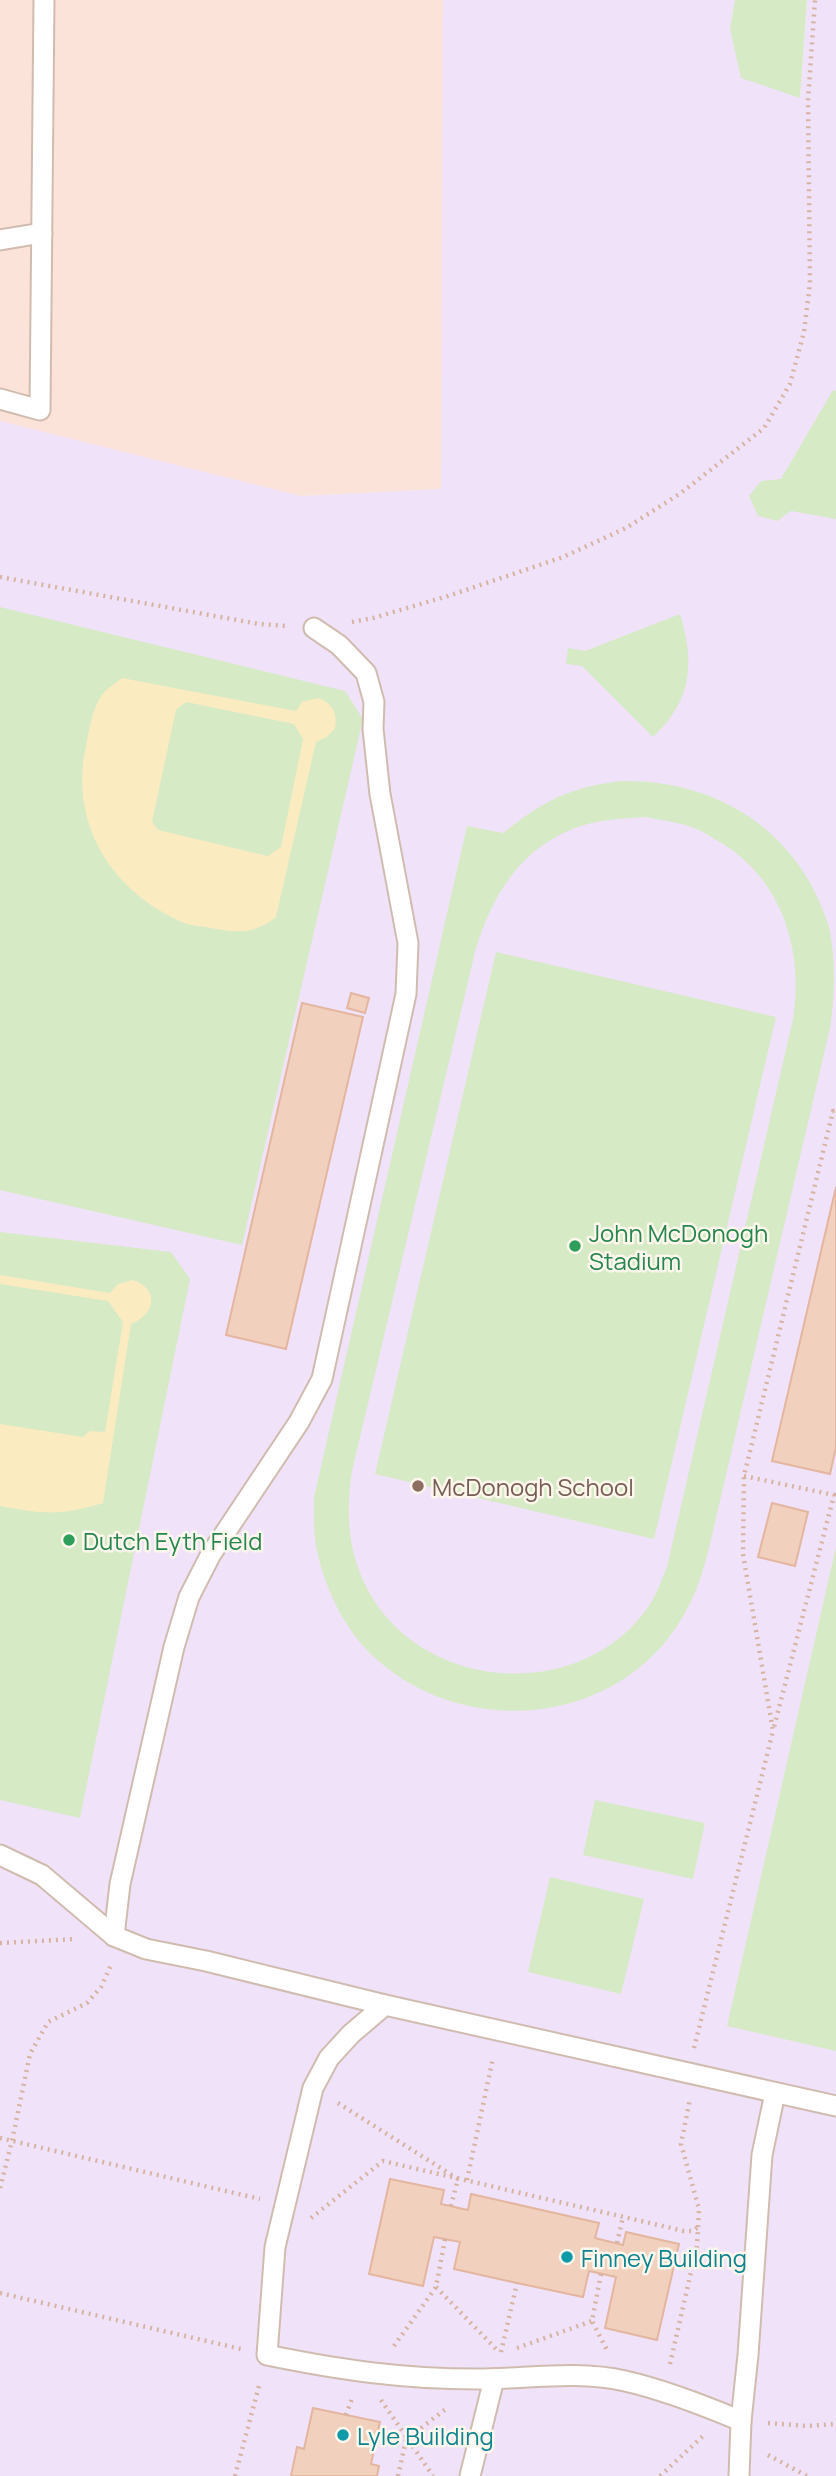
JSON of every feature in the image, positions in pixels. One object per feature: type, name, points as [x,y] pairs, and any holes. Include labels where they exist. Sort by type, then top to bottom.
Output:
[{"type":"lane","points":[[0,399],[40,410],[44,0]]},
{"type":"lane","points":[[0,240],[42,233]]},
{"type":"lane","points":[[114,1936],[120,1884],[174,1647],[189,1597],[211,1554],[299,1422],[322,1378],[406,994],[408,943],[380,793],[373,729],[374,702],[366,673],[339,645],[314,628]]},
{"type":"lane","points":[[0,1855],[42,1875],[114,1936],[146,1949],[836,2106]]},
{"type":"lane","points":[[385,2005],[351,2034],[330,2058],[313,2088],[275,2247],[267,2355],[335,2369],[416,2379],[494,2379],[569,2374],[624,2380],[685,2398],[741,2421]]},
{"type":"lane","points":[[739,2476],[762,2155],[775,2093]]},
{"type":"lane","points":[[470,2476],[494,2379]]},
{"type":"path","points":[[0,577],[259,624],[314,628],[373,618],[563,557],[637,521],[681,493],[764,428],[790,384],[804,332],[810,283],[808,101],[815,0]]},
{"type":"path","points":[[773,1731],[743,1554],[744,1476],[832,1111],[836,1112]]},
{"type":"path","points":[[663,2392],[698,2227],[699,2209],[681,2144],[692,2074],[773,1731],[834,1495],[744,1476]]},
{"type":"path","points":[[0,1943],[52,1942],[114,1936],[111,1970],[101,1987],[87,2003],[48,2022],[30,2054],[0,2188]]},
{"type":"path","points":[[467,2180],[499,2031]]},
{"type":"path","points":[[313,2088],[458,2179]]},
{"type":"path","points":[[0,2138],[285,2204]]},
{"type":"path","points":[[275,2247],[383,2161],[684,2231],[693,2231],[698,2227]]},
{"type":"path","points":[[451,2206],[458,2179]]},
{"type":"path","points":[[617,2243],[622,2217]]},
{"type":"path","points":[[601,2274],[592,2321],[624,2380]]},
{"type":"path","points":[[500,2354],[517,2283]]},
{"type":"path","points":[[436,2287],[500,2354]]},
{"type":"path","points":[[0,2293],[267,2355],[235,2476]]},
{"type":"path","points":[[500,2354],[592,2321]]},
{"type":"path","points":[[398,2476],[406,2440],[458,2399],[494,2379]]},
{"type":"path","points":[[660,2476],[705,2435],[741,2421],[807,2426],[836,2424]]},
{"type":"shaded area","points":[[0,0],[443,0],[442,489],[301,496],[0,421]]},
{"type":"shaded area","name":"McDonogh School","points":[[443,0],[735,0],[730,29],[800,98],[807,0],[836,0],[836,2476],[0,2476],[0,421],[301,496],[441,489]]},
{"type":"green space","points":[[735,0],[807,0],[800,98],[741,78],[730,29]]},
{"type":"green space","points":[[833,390],[836,391],[836,519],[791,511],[777,521],[758,516],[749,496],[761,481],[781,479]]},
{"type":"green space","points":[[0,607],[345,691],[363,719],[242,1245],[0,1190]]},
{"type":"green space","points":[[680,614],[688,649],[687,680],[676,709],[653,737],[582,666],[566,664],[568,648],[585,651]]},
{"type":"green space","points":[[621,781],[657,783],[690,790],[722,801],[750,818],[776,839],[798,864],[816,893],[829,927],[834,964],[832,1015],[709,1548],[688,1608],[677,1626],[648,1660],[613,1685],[574,1702],[532,1710],[490,1709],[448,1700],[408,1682],[363,1646],[338,1610],[322,1569],[315,1541],[314,1497],[467,826],[503,833],[558,797]],"holes":[[[644,817],[684,825],[702,832],[741,857],[759,876],[784,919],[791,943],[796,993],[793,1019],[667,1567],[655,1594],[646,1610],[617,1640],[581,1660],[542,1671],[502,1673],[462,1666],[425,1649],[393,1624],[368,1590],[356,1561],[350,1532],[352,1471],[476,948],[490,911],[499,894],[522,864],[552,839],[597,822]]]},
{"type":"green space","name":"John McDonogh Stadium","points":[[496,952],[776,1017],[654,1539],[375,1474]]},
{"type":"green space","name":"Dutch Eyth Field","points":[[0,1232],[171,1252],[190,1279],[80,1818],[0,1800]]},
{"type":"green space","points":[[836,1547],[836,2051],[727,2026]]},
{"type":"green space","points":[[595,1800],[705,1823],[693,1879],[583,1855]]},
{"type":"green space","points":[[550,1877],[644,1899],[621,1994],[528,1972]]},
{"type":"sand","points":[[122,678],[296,711],[302,702],[318,698],[333,709],[335,728],[327,737],[316,742],[276,917],[268,923],[261,927],[237,931],[184,923],[155,908],[133,891],[115,872],[100,850],[90,827],[82,774],[88,733],[96,707],[104,693]],"holes":[[[186,702],[294,724],[303,739],[281,847],[268,856],[158,830],[152,822],[176,710]]]},
{"type":"sand","points":[[0,1275],[110,1293],[118,1284],[133,1280],[142,1284],[151,1296],[145,1315],[131,1324],[103,1503],[52,1512],[0,1506],[0,1424],[83,1437],[90,1431],[105,1432],[123,1322],[108,1301],[0,1284]]},
{"type":"building","points":[[351,993],[369,998],[365,1013],[347,1008]]},
{"type":"building","points":[[302,1003],[363,1017],[286,1349],[226,1335]]},
{"type":"building","points":[[836,1187],[836,1447],[830,1474],[772,1461]]},
{"type":"building","points":[[772,1503],[808,1512],[795,1566],[758,1557]]},
{"type":"building","name":"Finney Building","points":[[390,2179],[444,2190],[441,2204],[468,2210],[471,2194],[599,2223],[595,2238],[623,2245],[626,2232],[679,2244],[657,2340],[605,2328],[616,2277],[589,2271],[583,2297],[517,2283],[454,2269],[460,2242],[434,2237],[423,2286],[369,2274]]},
{"type":"building","name":"Lyle Building","points":[[313,2408],[380,2422],[371,2464],[379,2466],[377,2476],[291,2476],[297,2447],[304,2449]]},
{"type":"place","name":"John McDonogh Stadium","points":[[575,1246]]},
{"type":"place","name":"McDonogh School","points":[[418,1486]]},
{"type":"place","name":"Dutch Eyth Field","points":[[69,1540]]},
{"type":"place","name":"Finney Building","points":[[567,2257]]},
{"type":"place","name":"Lyle Building","points":[[343,2435]]}]
